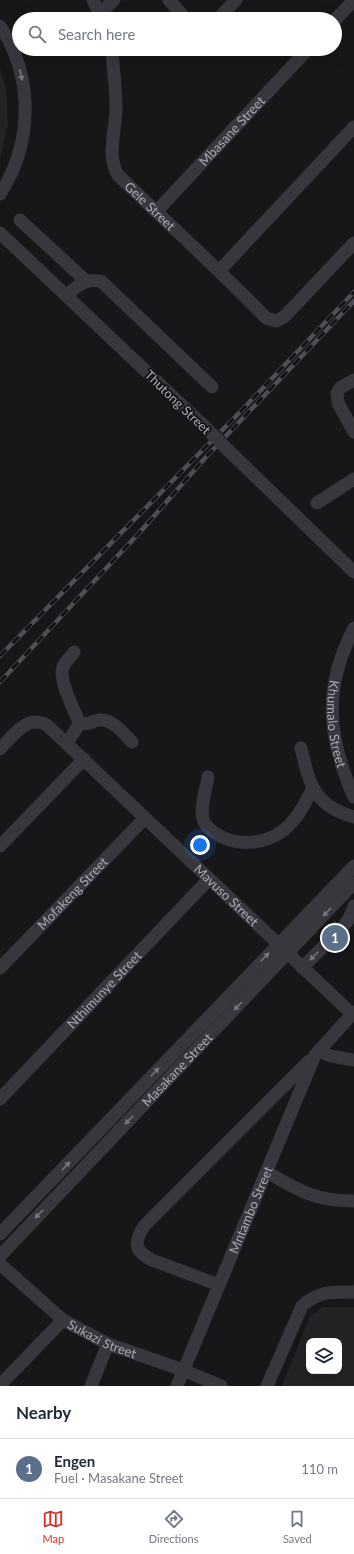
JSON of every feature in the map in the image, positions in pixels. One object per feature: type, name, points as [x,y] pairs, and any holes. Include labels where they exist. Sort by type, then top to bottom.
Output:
[{"type":"street","points":[[93,0],[99,12]]},
{"type":"street","points":[[104,12],[114,0]]},
{"type":"street","points":[[169,0],[180,12]]},
{"type":"street","points":[[225,12],[236,0]]},
{"type":"street","points":[[342,13],[354,0]]},
{"type":"street","points":[[0,26],[12,51]]},
{"type":"street","points":[[0,194],[18,157],[24,130],[26,109],[24,88],[15,56]]},
{"type":"street","name":"Gele Street","points":[[113,56],[116,98],[113,147],[114,169],[118,175],[156,212],[220,270],[266,318],[276,321],[284,317],[354,243]]},
{"type":"street","name":"Mbasane Street","points":[[156,212],[301,56]]},
{"type":"street","points":[[220,270],[354,127]]},
{"type":"street","points":[[20,220],[86,282]]},
{"type":"street","name":"Thutong Street","points":[[0,233],[206,428],[354,572]]},
{"type":"street","points":[[67,296],[74,288],[86,282],[96,280],[107,285],[212,387]]},
{"type":"street","points":[[354,380],[340,388],[337,398],[338,403],[354,432]]},
{"type":"street","points":[[317,503],[354,479]]},
{"type":"street","name":"Khumalo Street","points":[[354,628],[345,646],[335,676],[332,707],[334,738],[341,769],[354,797]]},
{"type":"street","points":[[67,744],[79,722],[62,675],[63,666],[74,652]]},
{"type":"street","points":[[79,722],[86,725],[100,720],[106,720],[115,726],[132,742]]},
{"type":"street","name":"Mavuso Street","points":[[0,749],[26,723],[41,722],[84,759],[287,954],[353,1013]]},
{"type":"street","points":[[300,748],[309,782],[325,805],[338,813],[354,818]]},
{"type":"street","points":[[0,846],[84,759]]},
{"type":"street","points":[[208,777],[202,808],[203,821],[211,830],[223,839],[239,843],[261,842],[276,835],[292,823],[313,788]]},
{"type":"street","name":"Mofakeng Street","points":[[0,968],[145,818]]},
{"type":"street","name":"Masakane Street","points":[[0,1234],[277,944],[354,866]]},
{"type":"street","name":"Nthimunye Street","points":[[0,1099],[209,879]]},
{"type":"street","points":[[351,886],[354,902]]},
{"type":"street","name":"Masakane Street","points":[[0,1256],[351,886]]},
{"type":"street","points":[[342,928],[350,919],[354,906]]},
{"type":"street","points":[[302,968],[326,944]]},
{"type":"street","points":[[219,1285],[152,1260],[143,1255],[138,1248],[137,1240],[145,1225],[317,1053],[353,1013]]},
{"type":"street","points":[[317,1053],[354,1060]]},
{"type":"street","name":"Mntambo Street","points":[[177,1386],[317,1053]]},
{"type":"street","points":[[267,1172],[297,1190],[316,1198],[335,1201],[354,1201]]},
{"type":"street","name":"Sukazi Street","points":[[0,1264],[63,1320],[108,1344],[183,1370],[221,1386]]},
{"type":"street","points":[[267,1386],[302,1306],[313,1297],[325,1292],[354,1292]]},
{"type":"street","points":[[0,1385],[63,1320]]},
{"type":"street","points":[[91,1386],[108,1344]]},
{"type":"shaded area","points":[[0,69],[6,87],[8,124],[0,161]]},
{"type":"shaded area","points":[[323,1307],[354,1307],[354,1386],[282,1386],[310,1316]]},
{"type":"building","points":[[335,921],[334,931],[337,934],[341,936],[348,933],[350,935],[334,952],[332,950],[334,942],[331,938],[328,936],[319,937]]},
{"type":"tunnel","points":[[326,944],[342,928]]},
{"type":"railway","points":[[0,656],[243,409],[354,292]]},
{"type":"railway","points":[[0,682],[140,532],[206,457],[354,301]]},
{"type":"place","name":"Engen","points":[[335,938]]}]
